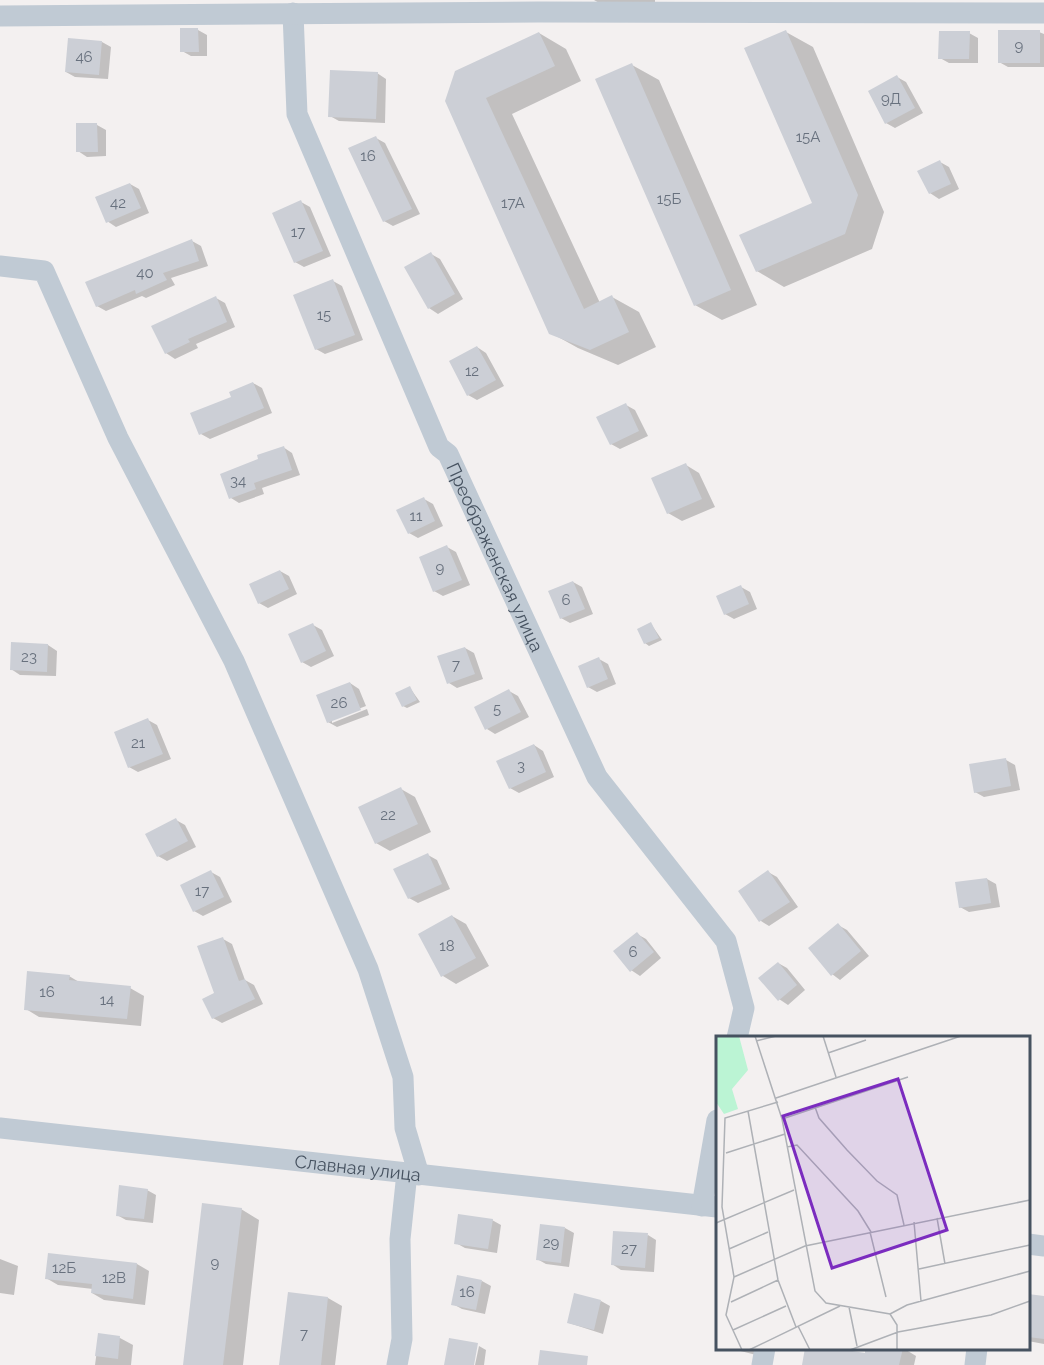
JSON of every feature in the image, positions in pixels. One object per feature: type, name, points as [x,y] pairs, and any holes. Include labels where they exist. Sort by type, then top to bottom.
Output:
[{"type":"street","points":[[0,16],[293,13],[1044,14]]},
{"type":"street","name":"Преображенская улица","points":[[293,13],[297,114],[439,447],[448,454],[597,777],[726,941],[744,1008],[737,1036]]},
{"type":"street","points":[[0,266],[44,271],[118,438],[234,661],[369,969],[403,1077],[405,1128],[413,1174],[400,1239],[402,1339],[397,1365]]},
{"type":"street","name":"Славная улица","points":[[0,1128],[710,1207]]},
{"type":"street","points":[[710,1207],[716,1132]]},
{"type":"street","points":[[1029,1244],[1044,1246]]},
{"type":"street","points":[[762,1365],[765,1350]]},
{"type":"street","points":[[975,1365],[977,1350]]},
{"type":"building","points":[[180,28],[198,28],[199,52],[180,52]]},
{"type":"building","points":[[786,30],[858,195],[845,234],[756,272],[739,235],[812,203],[744,48]]},
{"type":"building","points":[[998,30],[1040,30],[1040,63],[998,63]]},
{"type":"building","points":[[939,31],[970,31],[969,59],[938,59]]},
{"type":"building","points":[[539,32],[555,66],[486,98],[584,309],[612,295],[629,332],[590,350],[549,334],[445,101],[455,71]]},
{"type":"building","points":[[68,38],[102,41],[99,75],[65,72]]},
{"type":"building","points":[[632,63],[731,290],[694,306],[595,79]]},
{"type":"building","points":[[330,70],[378,72],[376,119],[328,117]]},
{"type":"building","points":[[897,75],[915,108],[885,124],[868,91]]},
{"type":"building","points":[[76,123],[97,123],[98,152],[76,152]]},
{"type":"building","points":[[376,136],[412,209],[383,222],[348,148]]},
{"type":"building","points":[[940,160],[951,184],[929,194],[917,171]]},
{"type":"building","points":[[130,183],[141,208],[106,223],[95,197]]},
{"type":"building","points":[[301,200],[323,251],[294,263],[272,213]]},
{"type":"building","points":[[192,239],[199,261],[163,273],[167,280],[136,294],[135,290],[96,307],[85,282]]},
{"type":"building","points":[[431,252],[455,294],[428,309],[404,267]]},
{"type":"building","points":[[333,279],[355,335],[315,350],[293,295]]},
{"type":"building","points":[[216,296],[227,322],[188,339],[190,342],[165,354],[151,326]]},
{"type":"building","points":[[477,346],[496,380],[467,396],[449,361]]},
{"type":"building","points":[[253,382],[264,408],[199,435],[190,413],[231,397],[229,392]]},
{"type":"building","points":[[626,403],[639,431],[610,445],[596,417]]},
{"type":"building","points":[[284,446],[292,470],[254,483],[256,489],[229,499],[220,474],[258,459],[257,455]]},
{"type":"building","points":[[686,463],[702,499],[667,514],[651,478]]},
{"type":"building","points":[[424,497],[435,521],[408,534],[396,510]]},
{"type":"building","points":[[447,545],[462,580],[433,592],[419,557]]},
{"type":"building","points":[[280,570],[289,589],[258,604],[249,584]]},
{"type":"building","points":[[573,581],[585,609],[560,619],[548,591]]},
{"type":"building","points":[[741,585],[749,604],[724,615],[716,596]]},
{"type":"building","points":[[651,622],[659,638],[644,644],[637,629]]},
{"type":"building","points":[[313,623],[326,651],[301,663],[288,634]]},
{"type":"building","points":[[11,642],[48,644],[47,672],[10,670]]},
{"type":"building","points":[[465,647],[475,674],[447,684],[437,656]]},
{"type":"building","points":[[599,657],[608,679],[587,688],[578,666]]},
{"type":"building","points":[[350,682],[361,710],[327,723],[316,695]]},
{"type":"building","points":[[410,686],[417,700],[402,707],[395,693]]},
{"type":"building","points":[[509,689],[521,712],[485,730],[474,707]]},
{"type":"building","points":[[148,718],[163,754],[128,768],[114,732]]},
{"type":"building","points":[[534,744],[546,772],[509,789],[496,761]]},
{"type":"building","points":[[1006,758],[1011,786],[974,793],[969,764]]},
{"type":"building","points":[[401,787],[418,824],[375,844],[358,807]]},
{"type":"building","points":[[176,818],[188,841],[157,857],[145,834]]},
{"type":"building","points":[[428,853],[442,884],[408,899],[393,869]]},
{"type":"building","points":[[211,870],[224,897],[193,912],[180,885]]},
{"type":"building","points":[[768,870],[790,902],[759,922],[738,891]]},
{"type":"building","points":[[987,878],[991,903],[959,908],[955,882]]},
{"type":"building","points":[[452,915],[476,958],[441,977],[418,934]]},
{"type":"building","points":[[838,923],[861,951],[831,976],[808,948]]},
{"type":"building","points":[[637,932],[654,952],[630,972],[613,951]]},
{"type":"building","points":[[223,937],[239,981],[245,979],[255,999],[212,1019],[202,999],[214,993],[197,946]]},
{"type":"building","points":[[778,962],[797,985],[778,1001],[758,978]]},
{"type":"building","points":[[27,971],[70,975],[69,980],[131,986],[127,1019],[24,1010]]},
{"type":"building","points":[[119,1185],[148,1189],[144,1219],[116,1216]]},
{"type":"building","points":[[202,1203],[242,1208],[223,1365],[183,1365]]},
{"type":"building","points":[[458,1214],[493,1219],[488,1249],[454,1244]]},
{"type":"building","points":[[540,1224],[565,1227],[561,1263],[536,1260]]},
{"type":"building","points":[[613,1231],[648,1233],[645,1268],[611,1265]]},
{"type":"building","points":[[48,1253],[137,1263],[133,1299],[91,1293],[92,1284],[45,1279]]},
{"type":"building","points":[[457,1275],[482,1280],[476,1310],[451,1305]]},
{"type":"building","points":[[288,1292],[328,1297],[321,1365],[279,1365]]},
{"type":"building","points":[[574,1293],[601,1300],[594,1330],[567,1323]]},
{"type":"building","points":[[1029,1294],[1044,1296],[1044,1339],[1029,1337]]},
{"type":"building","points":[[98,1333],[120,1336],[118,1359],[95,1356]]},
{"type":"building","points":[[449,1338],[478,1343],[474,1365],[444,1365]]},
{"type":"building","points":[[540,1350],[588,1356],[587,1365],[538,1365]]},
{"type":"building","points":[[805,1350],[846,1350],[865,1353],[865,1350],[903,1350],[899,1365],[802,1365]]}]
